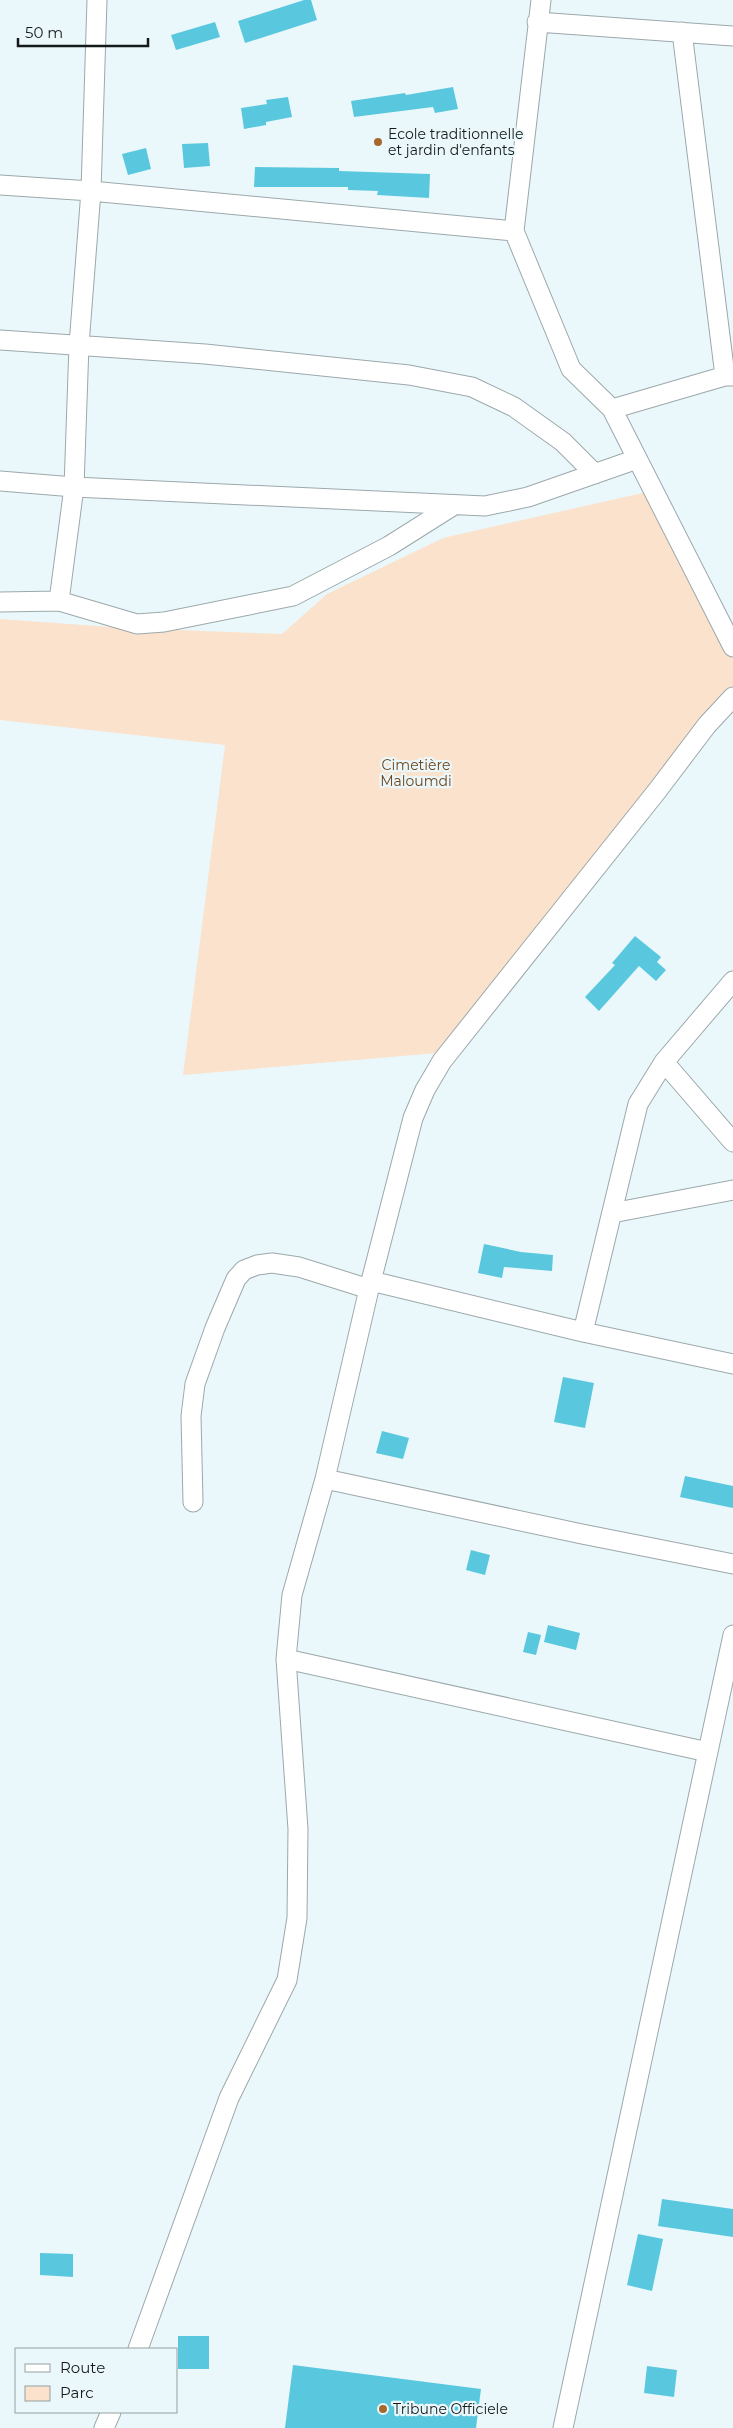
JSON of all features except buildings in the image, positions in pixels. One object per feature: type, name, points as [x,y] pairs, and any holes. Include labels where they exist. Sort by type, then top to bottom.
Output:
[{"type":"street","points":[[59,601],[74,487],[79,345],[90,191],[97,0]]},
{"type":"street","points":[[541,0],[514,230],[571,368],[612,409],[733,647]]},
{"type":"street","points":[[537,22],[733,36]]},
{"type":"street","points":[[612,409],[729,376],[682,32]]},
{"type":"street","points":[[0,185],[90,191],[514,230]]},
{"type":"street","points":[[0,340],[206,354],[409,375],[472,387],[514,408],[563,442],[595,474]]},
{"type":"street","points":[[0,481],[74,487],[485,506],[528,497],[637,459]]},
{"type":"street","points":[[0,602],[59,601],[137,624],[164,622],[293,596],[389,546],[454,505]]},
{"type":"street","points":[[138,2348],[229,2098],[286,1980],[297,1918],[298,1829],[286,1659],[292,1595],[325,1479],[370,1285],[413,1118],[442,1061],[657,792],[707,725],[733,697]]},
{"type":"street","points":[[584,1332],[638,1104],[664,1062],[733,981]]},
{"type":"street","points":[[664,1062],[733,1142]]},
{"type":"street","points":[[612,1213],[733,1190]]},
{"type":"street","points":[[193,1502],[191,1416],[194,1384],[236,1279],[244,1270],[257,1265],[272,1263],[299,1267],[370,1285],[733,1364]]},
{"type":"street","points":[[325,1479],[733,1564]]},
{"type":"street","points":[[563,2428],[733,1635]]},
{"type":"street","points":[[286,1659],[708,1752]]},
{"type":"street","points":[[104,2428],[111,2413]]},
{"type":"green space","name":"Cimetière Maloumdi","points":[[660,489],[733,661],[733,686],[437,1053],[183,1075],[225,745],[0,720],[0,619],[126,628],[282,634],[327,594],[443,538]]},
{"type":"place","name":"Ecole traditionnelle et jardin d'enfants","points":[[378,142]]},
{"type":"place","name":"Tribune Officiele","points":[[383,2409]]}]
